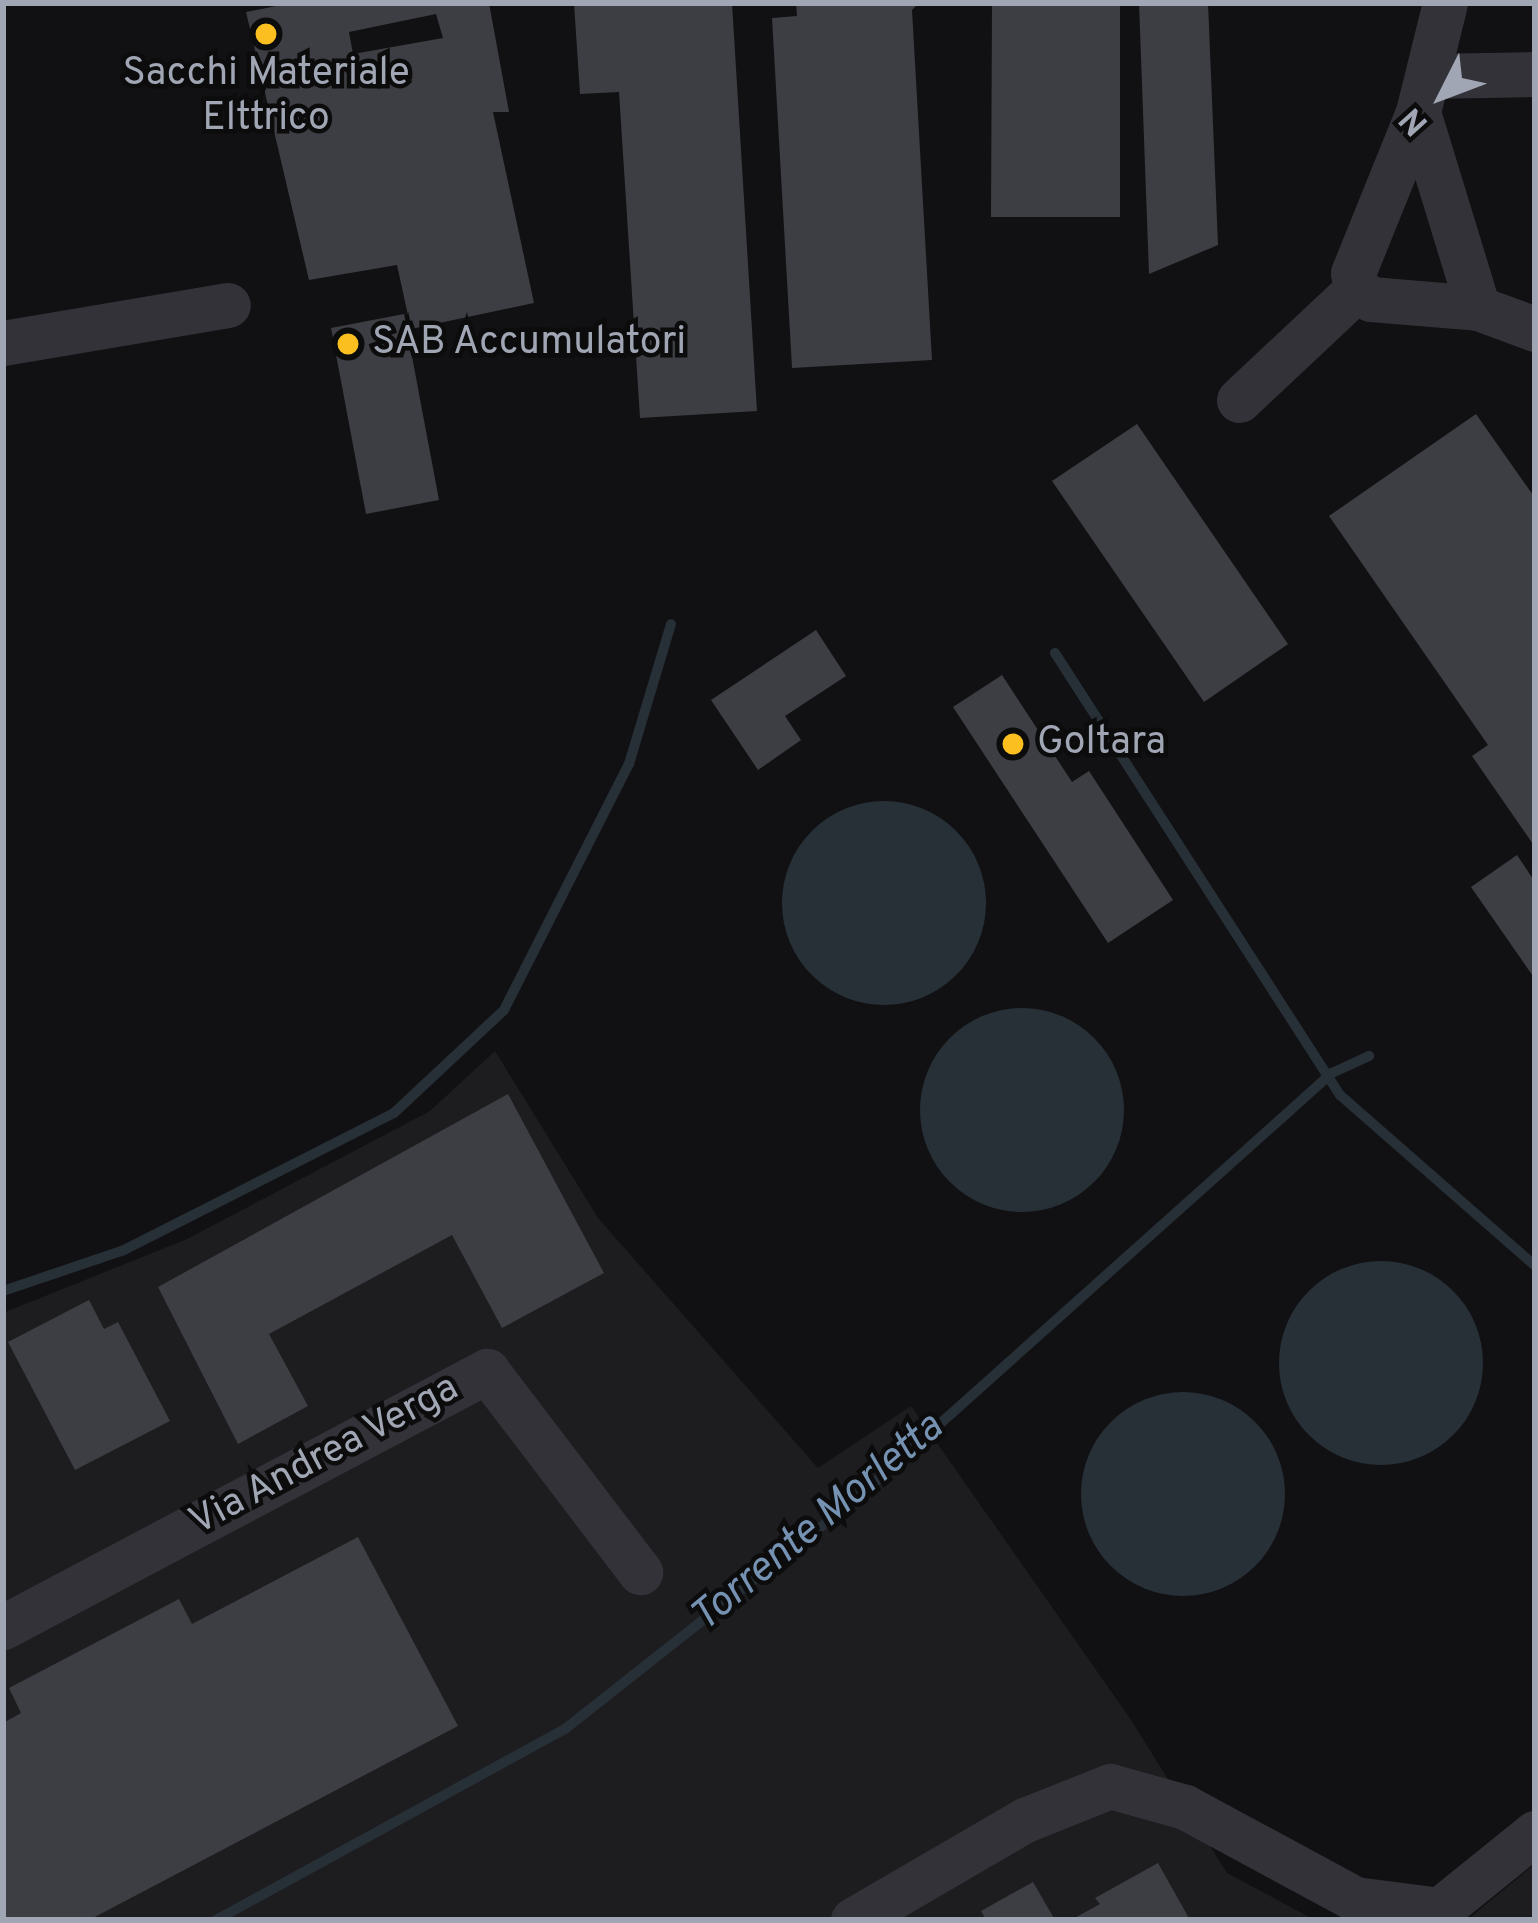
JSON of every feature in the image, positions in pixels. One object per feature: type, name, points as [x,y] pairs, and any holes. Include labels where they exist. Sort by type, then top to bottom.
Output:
[{"type":"street","points":[[1445,3],[1424,94],[1353,273],[1357,290],[1371,299],[1478,308],[1535,329]]},
{"type":"street","points":[[1424,94],[1535,74]]},
{"type":"street","points":[[1424,94],[1478,308]]},
{"type":"street","points":[[1238,400],[1357,290]]},
{"type":"street","points":[[3,343],[228,305]]},
{"type":"street","name":"Via Andrea Verga","points":[[3,1628],[487,1371],[640,1573]]},
{"type":"street","points":[[853,1920],[1025,1820],[1109,1786],[1185,1807],[1324,1885],[1420,1912],[1535,1833]]},
{"type":"shaded area","points":[[884,801],[923,808],[956,831],[979,864],[986,903],[979,942],[956,975],[923,998],[884,1005],[845,998],[812,975],[789,942],[782,903],[789,864],[812,831],[845,808]]},
{"type":"shaded area","points":[[1022,1008],[1061,1015],[1094,1038],[1117,1071],[1124,1110],[1117,1149],[1094,1182],[1061,1205],[1022,1212],[983,1205],[950,1182],[927,1149],[920,1110],[927,1071],[950,1038],[983,1015]]},
{"type":"shaded area","points":[[495,1051],[598,1218],[818,1468],[911,1406],[1129,1717],[1227,1873],[1315,1920],[3,1920],[3,1313],[187,1239],[430,1111]]},
{"type":"shaded area","points":[[1381,1261],[1420,1268],[1453,1291],[1476,1324],[1483,1363],[1476,1402],[1453,1435],[1420,1458],[1381,1465],[1342,1458],[1309,1435],[1286,1402],[1279,1363],[1286,1324],[1309,1291],[1342,1268]]},
{"type":"shaded area","points":[[1183,1392],[1222,1399],[1255,1422],[1278,1455],[1285,1494],[1278,1533],[1255,1566],[1222,1589],[1183,1596],[1144,1589],[1111,1566],[1088,1533],[1081,1494],[1088,1455],[1111,1422],[1144,1399]]},
{"type":"shaded area","points":[[1535,1864],[1535,1920],[1467,1920]]},
{"type":"building","points":[[291,3],[489,3],[509,112],[493,112],[534,303],[411,329],[397,265],[309,280],[246,12]],"holes":[[[436,14],[443,38],[353,54],[349,32]]]},
{"type":"building","points":[[574,3],[732,3],[757,411],[640,418],[619,92],[580,94]]},
{"type":"building","points":[[796,3],[919,3],[912,10],[932,360],[792,368],[772,18],[797,16]]},
{"type":"building","points":[[992,3],[1120,3],[1120,217],[991,217]]},
{"type":"building","points":[[1139,3],[1208,3],[1218,245],[1149,274]]},
{"type":"building","points":[[404,314],[439,500],[366,514],[331,328]]},
{"type":"building","points":[[1476,414],[1535,498],[1535,847],[1472,756],[1488,745],[1329,516]]},
{"type":"building","points":[[1137,424],[1288,644],[1204,702],[1052,481]]},
{"type":"building","points":[[816,630],[846,676],[785,716],[801,740],[758,770],[711,700]]},
{"type":"building","points":[[1002,675],[1072,782],[1089,771],[1173,900],[1108,943],[953,707]]},
{"type":"building","points":[[1517,855],[1535,882],[1535,979],[1471,887]]},
{"type":"building","points":[[508,1094],[604,1273],[502,1328],[452,1235],[269,1334],[308,1406],[238,1444],[158,1287]]},
{"type":"building","points":[[89,1300],[104,1329],[118,1322],[170,1421],[75,1470],[8,1342]]},
{"type":"building","points":[[358,1537],[458,1726],[89,1920],[3,1920],[3,1723],[21,1713],[9,1688],[179,1599],[192,1624]]},
{"type":"building","points":[[1158,1863],[1190,1920],[1071,1920],[1100,1904],[1095,1898]]},
{"type":"building","points":[[1033,1882],[1055,1920],[986,1920],[981,1911]]},
{"type":"waterway","points":[[3,1291],[124,1250],[394,1113],[504,1010],[629,764],[671,624]]},
{"type":"waterway","points":[[1055,653],[1340,1095],[1535,1266]]},
{"type":"waterway","name":"Torrente Morletta","points":[[216,1920],[565,1729],[856,1499],[1332,1073],[1369,1056]]},
{"type":"place","name":"Sacchi Materiale Elttrico","points":[[266,34]]},
{"type":"place","name":"SAB Accumulatori","points":[[348,344]]},
{"type":"place","name":"Goltara","points":[[1013,744]]}]
